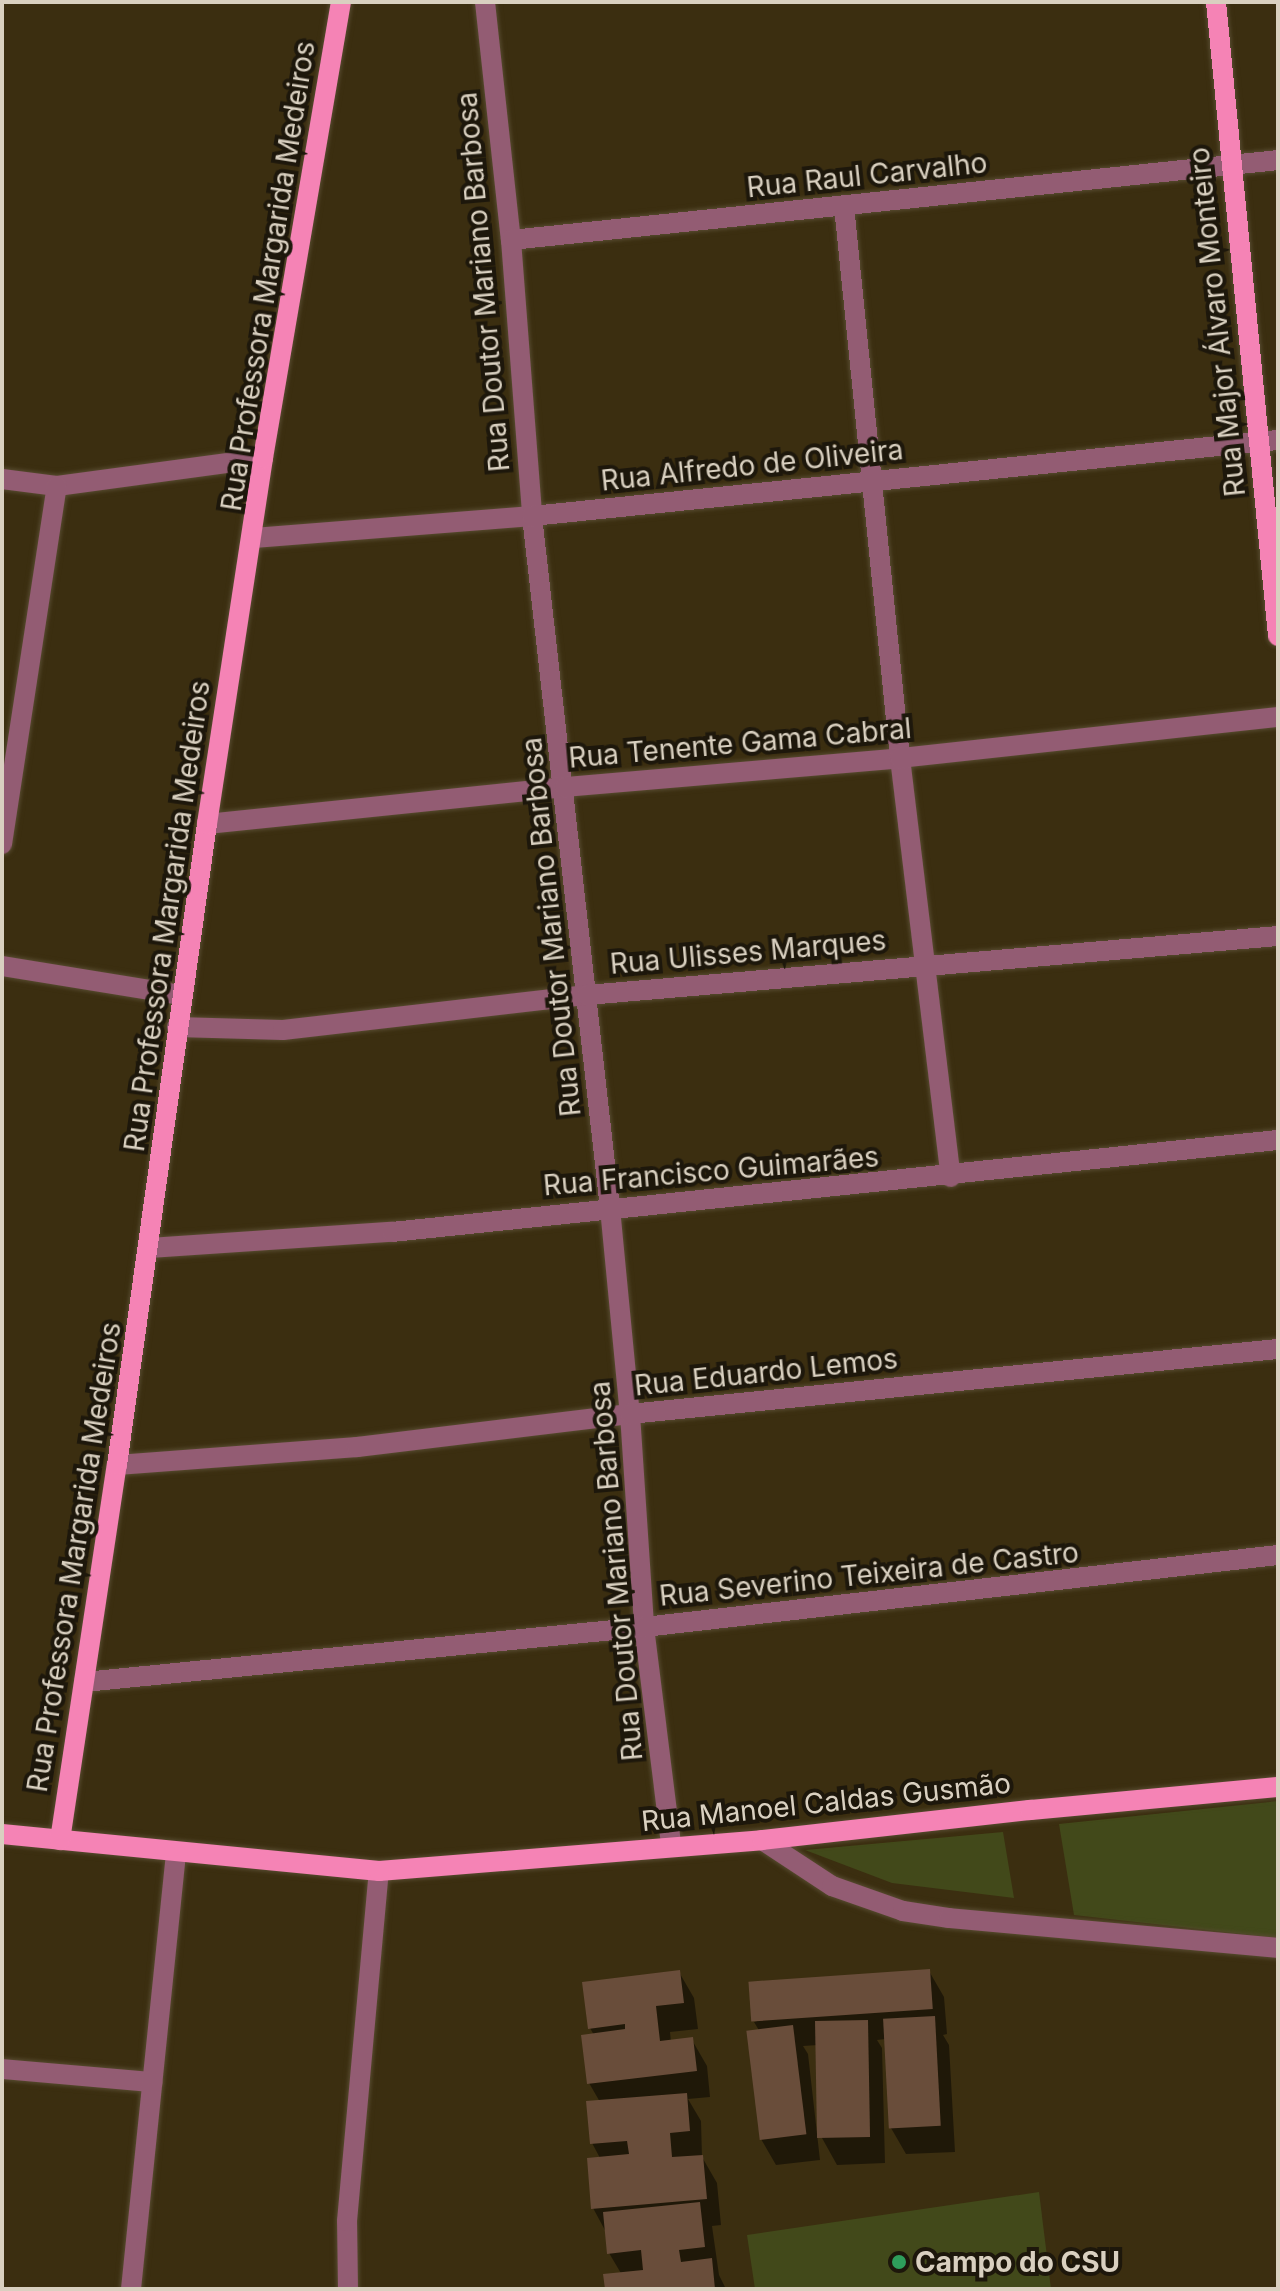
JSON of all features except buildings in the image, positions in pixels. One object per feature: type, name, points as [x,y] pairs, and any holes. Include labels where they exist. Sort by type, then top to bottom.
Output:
[{"type":"main road","name":"Rua Professora Margarida Medeiros","points":[[60,1840],[117,1465],[207,824],[254,538],[263,458],[341,2]]},
{"type":"main road","name":"Rua Major Álvaro Monteiro","points":[[1216,2],[1229,165],[1278,636]]},
{"type":"main road","name":"Rua Manoel Caldas Gusmão","points":[[2,1834],[379,1871],[762,1840],[1030,1810],[1278,1787]]},
{"type":"street","name":"Rua Doutor Mariano Barbosa","points":[[485,2],[511,240],[532,516],[565,787],[610,1208],[630,1414],[644,1627],[671,1845]]},
{"type":"street","name":"Rua Raul Carvalho","points":[[511,240],[1278,160]]},
{"type":"street","points":[[844,206],[900,758],[951,1177]]},
{"type":"street","name":"Rua Alfredo de Oliveira","points":[[254,538],[532,516],[1278,440]]},
{"type":"street","points":[[2,479],[57,486],[263,458]]},
{"type":"street","points":[[2,844],[6,792],[57,486]]},
{"type":"street","name":"Rua Tenente Gama Cabral","points":[[207,824],[565,787],[900,758],[1278,717]]},
{"type":"street","name":"Rua Ulisses Marques","points":[[177,1027],[283,1030],[587,995],[1278,936]]},
{"type":"street","points":[[2,966],[181,995]]},
{"type":"street","name":"Rua Francisco Guimarães","points":[[148,1248],[392,1232],[610,1208],[951,1177],[1278,1140]]},
{"type":"street","name":"Rua Eduardo Lemos","points":[[117,1465],[357,1447],[630,1414],[1278,1349]]},
{"type":"street","name":"Rua Severino Teixeira de Castro","points":[[84,1682],[644,1627],[1278,1555]]},
{"type":"street","points":[[762,1840],[832,1886],[903,1911],[949,1918],[1278,1948]]},
{"type":"street","points":[[131,2289],[176,1852]]},
{"type":"street","points":[[348,2289],[347,2221],[379,1871]]},
{"type":"street","points":[[2,2069],[152,2082]]},
{"type":"green space","points":[[1278,1801],[1278,1938],[1074,1915],[1059,1824]]},
{"type":"green space","points":[[1003,1832],[1014,1898],[892,1883],[805,1850]]},
{"type":"green space","name":"Campo do CSU","points":[[1039,2192],[1051,2289],[755,2289],[747,2235]]},
{"type":"place","name":"Campo do CSU","points":[[899,2262]]}]
